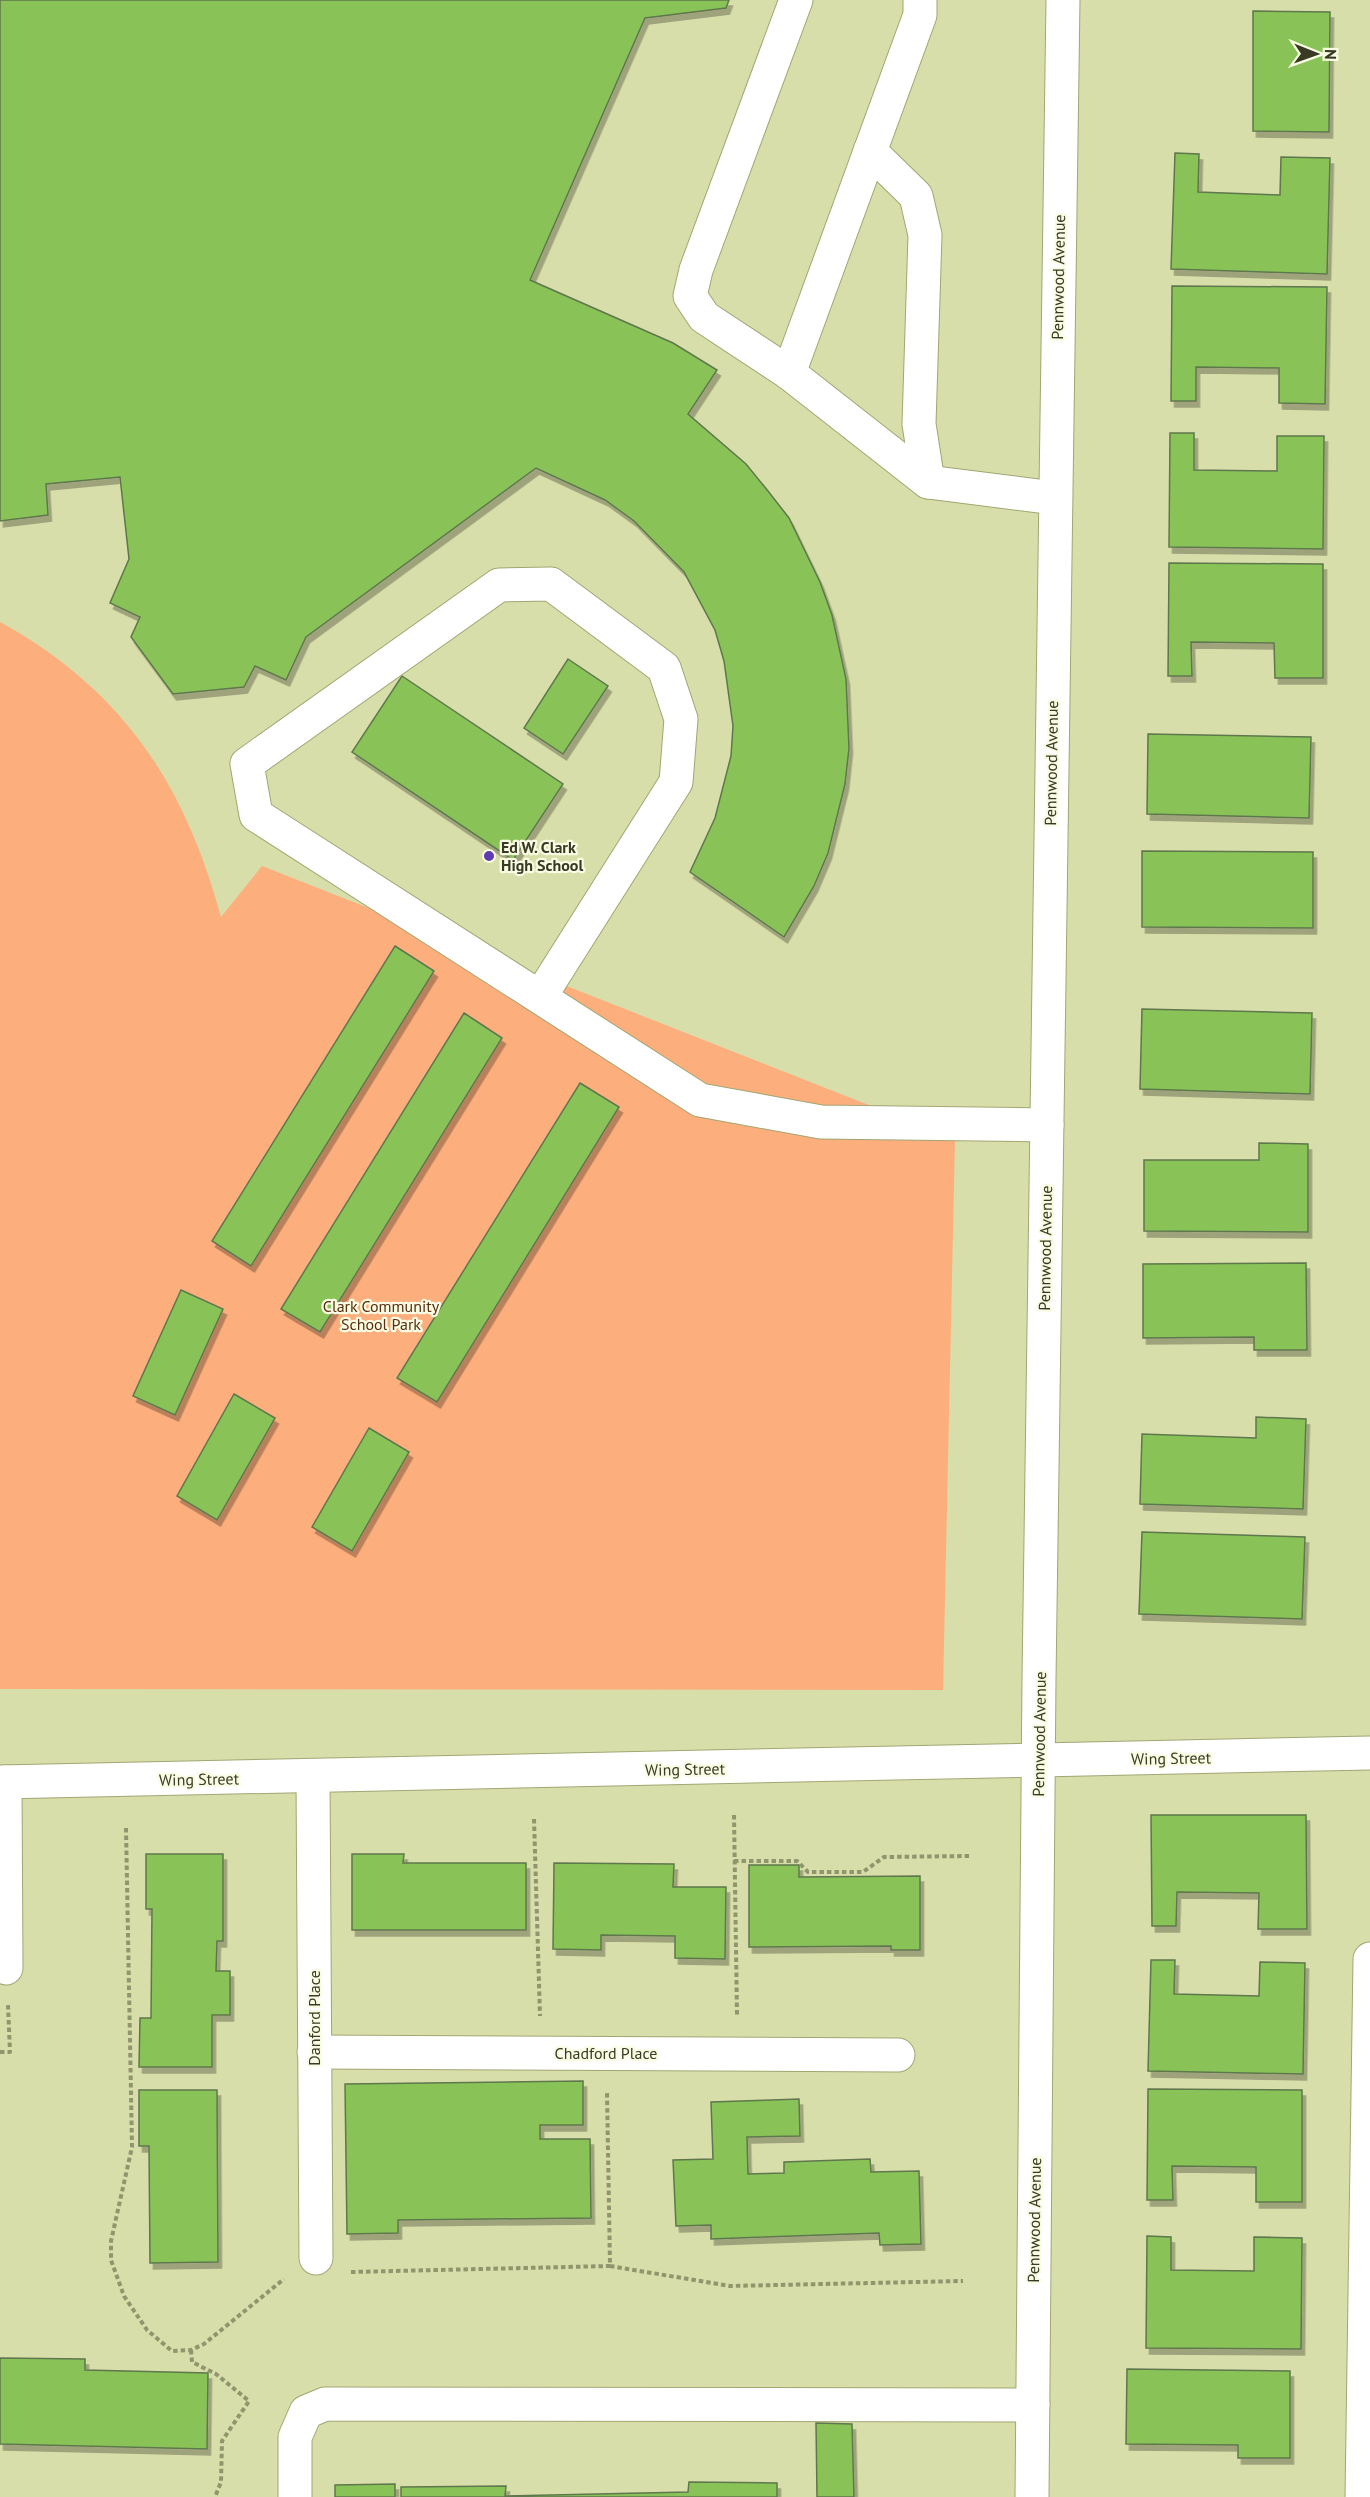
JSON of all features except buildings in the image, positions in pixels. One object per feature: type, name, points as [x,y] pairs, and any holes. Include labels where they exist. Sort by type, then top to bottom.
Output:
[{"type":"street","points":[[796,0],[696,270],[690,296],[704,317],[789,373],[928,482],[1054,498]]},
{"type":"street","points":[[789,373],[920,15],[920,0]]},
{"type":"street","name":"Pennwood Avenue","points":[[1032,2497],[1038,1761],[1054,498],[1063,0]]},
{"type":"street","points":[[870,151],[916,196],[925,235],[919,424],[928,482]]},
{"type":"street","points":[[540,997],[676,782],[681,718],[664,668],[551,584],[499,585],[247,764],[256,815],[700,1100],[821,1122],[1047,1125]]},
{"type":"street","name":"Wing Street","points":[[3,1782],[313,1778],[1370,1753]]},
{"type":"street","name":"Danford Place","points":[[313,1778],[315,2258]]},
{"type":"street","points":[[3,1782],[6,1968]]},
{"type":"street","points":[[1362,2497],[1370,1959]]},
{"type":"street","name":"Chadford Place","points":[[314,2052],[898,2055]]},
{"type":"street","points":[[295,2497],[295,2437],[306,2412],[325,2404],[1033,2405]]},
{"type":"path","points":[[734,1815],[738,2054]]},
{"type":"path","points":[[534,1819],[541,2053]]},
{"type":"path","points":[[734,1861],[796,1861],[808,1872],[863,1872],[884,1857],[969,1856]]},
{"type":"path","points":[[0,2052],[10,2052],[6,1968]]},
{"type":"path","points":[[610,2266],[730,2286],[963,2281]]},
{"type":"path","points":[[191,2350],[192,2362],[216,2374],[249,2401],[222,2441],[221,2482],[215,2497]]},
{"type":"green space","name":"Clark Community School Park","points":[[0,622],[43,648],[81,678],[114,710],[143,745],[167,783],[188,824],[206,869],[221,917],[262,866],[955,1139],[943,1690],[0,1689]]},
{"type":"place","name":"Ed W. Clark High School","points":[[489,856]]}]
